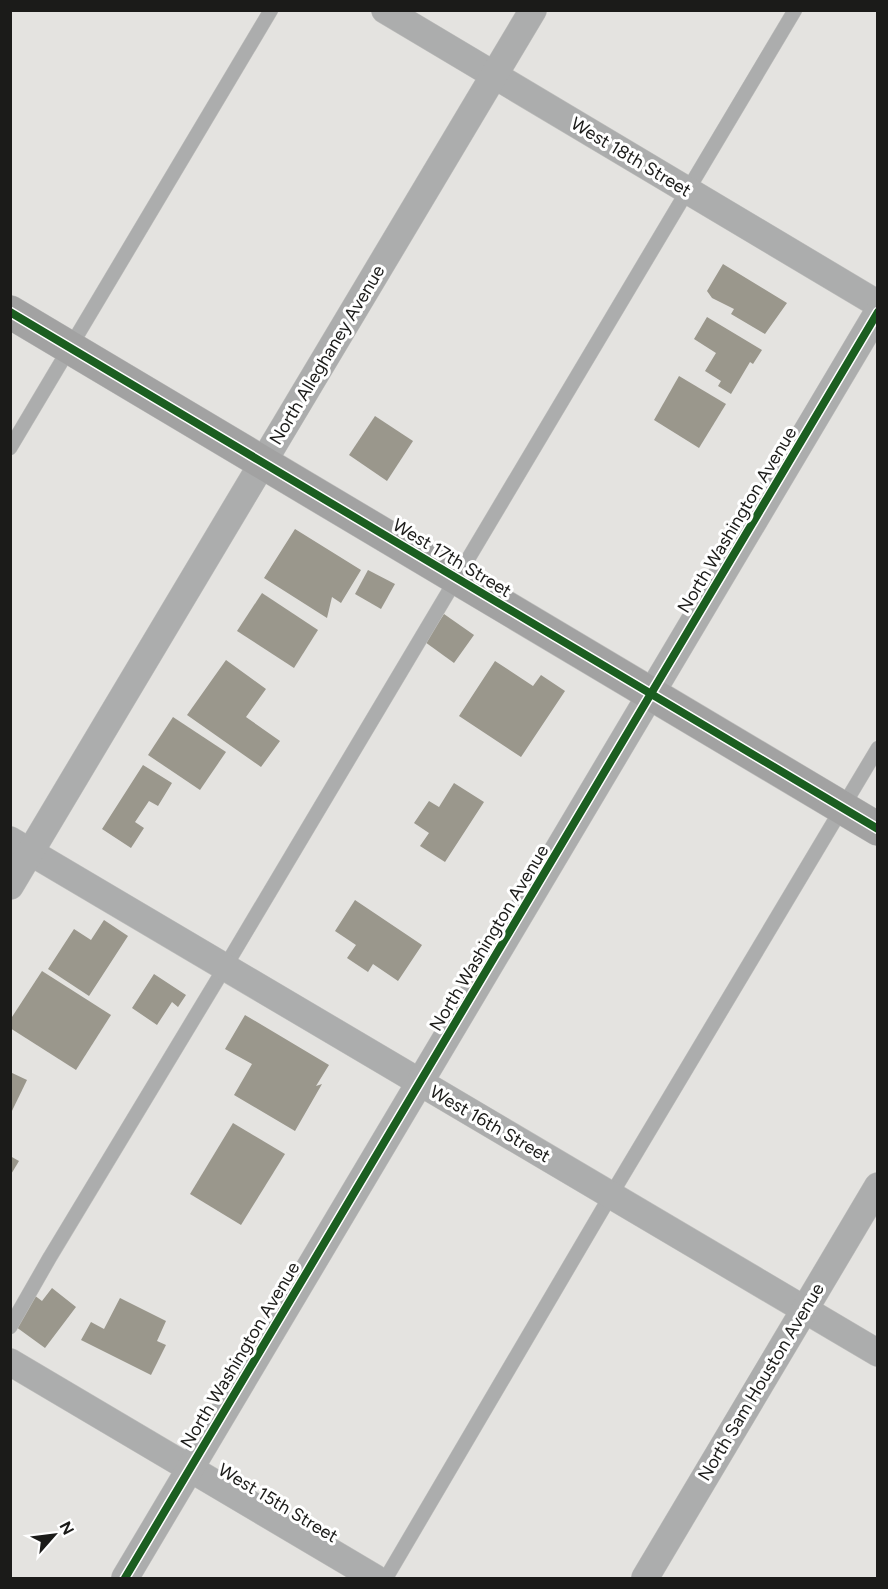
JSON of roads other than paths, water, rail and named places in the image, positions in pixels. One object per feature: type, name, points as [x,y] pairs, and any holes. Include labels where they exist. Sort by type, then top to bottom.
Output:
[{"type":"street","name":"West 18th Street","points":[[385,10],[878,304]]},
{"type":"street","name":"North Alleghaney Avenue","points":[[10,886],[21,846],[262,462],[533,10]]},
{"type":"street","name":"West 17th Street","points":[[10,312],[878,830]]},
{"type":"street","name":"North Washington Avenue","points":[[125,1578],[878,312]]},
{"type":"street","name":"West 16th Street","points":[[21,846],[878,1353]]},
{"type":"street","name":"North Sam Houston Avenue","points":[[645,1578],[878,1186]]},
{"type":"street","name":"West 15th Street","points":[[10,1362],[375,1578]]},
{"type":"lane","points":[[10,448],[271,10]]},
{"type":"lane","points":[[10,1328],[50,1257],[225,968],[795,10]]},
{"type":"lane","points":[[386,1578],[878,748]]}]
